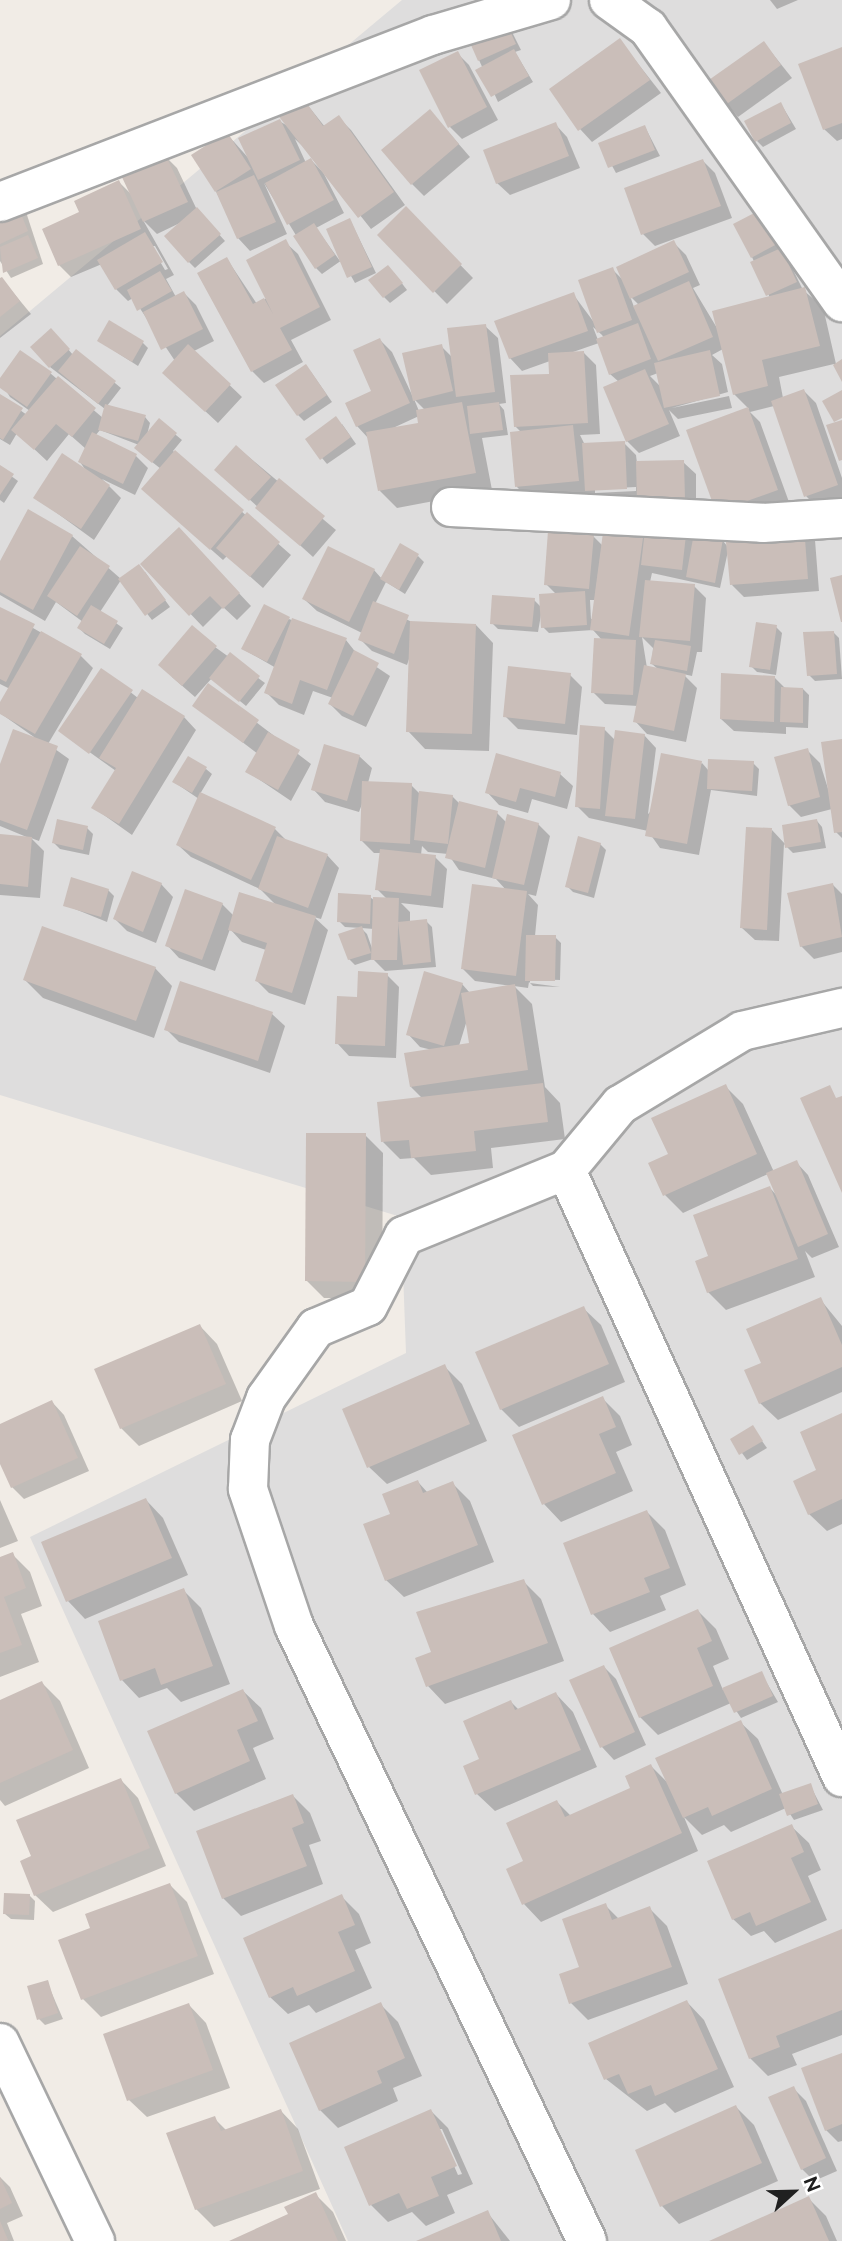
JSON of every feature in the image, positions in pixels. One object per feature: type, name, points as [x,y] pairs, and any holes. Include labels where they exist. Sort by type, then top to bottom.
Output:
[{"type":"street","points":[[0,202],[433,35],[551,0]]},
{"type":"street","points":[[609,0],[648,28],[842,302]]},
{"type":"street","points":[[451,507],[763,523],[842,518]]},
{"type":"street","points":[[587,2241],[294,1626],[248,1489],[250,1440],[266,1398],[316,1328],[368,1306],[404,1236],[566,1170],[620,1105],[742,1031],[842,1008]]},
{"type":"street","points":[[566,1170],[842,1777]]},
{"type":"street","points":[[0,2043],[95,2241]]},
{"type":"shaded area","points":[[402,0],[842,0],[842,2241],[348,2241],[30,1537],[406,1353],[401,1217],[0,1095],[0,336]]},
{"type":"building","points":[[505,20],[516,44],[478,61],[467,36]]},
{"type":"building","points":[[620,38],[650,80],[578,131],[549,89]]},
{"type":"building","points":[[764,41],[781,65],[724,106],[706,82]]},
{"type":"building","points":[[842,47],[842,123],[823,130],[798,64]]},
{"type":"building","points":[[514,49],[529,76],[491,97],[475,70]]},
{"type":"building","points":[[458,51],[487,107],[448,128],[419,70]]},
{"type":"building","points":[[298,91],[323,126],[339,115],[394,192],[358,218],[273,109]]},
{"type":"building","points":[[781,102],[791,123],[755,142],[744,121]]},
{"type":"building","points":[[430,109],[459,144],[411,185],[381,150]]},
{"type":"building","points":[[280,119],[300,160],[258,180],[238,138]]},
{"type":"building","points":[[556,122],[569,156],[496,184],[483,150]]},
{"type":"building","points":[[645,125],[655,150],[608,168],[598,143]]},
{"type":"building","points":[[227,132],[251,169],[215,192],[191,155]]},
{"type":"building","points":[[165,154],[188,202],[143,222],[121,175]]},
{"type":"building","points":[[311,158],[334,200],[287,225],[265,183]]},
{"type":"building","points":[[703,159],[721,206],[641,235],[624,188]]},
{"type":"building","points":[[254,175],[276,222],[237,239],[216,192]]},
{"type":"building","points":[[119,180],[141,229],[58,266],[42,229],[79,212],[74,201]]},
{"type":"building","points":[[14,197],[28,231],[0,244],[0,203]]},
{"type":"building","points":[[406,206],[462,264],[433,293],[377,235]]},
{"type":"building","points":[[197,207],[221,234],[188,263],[164,236]]},
{"type":"building","points":[[762,209],[779,243],[751,258],[733,224]]},
{"type":"building","points":[[350,218],[372,267],[347,278],[326,229]]},
{"type":"building","points":[[314,223],[335,255],[315,269],[293,236]]},
{"type":"building","points":[[145,232],[163,262],[115,290],[97,260]]},
{"type":"building","points":[[28,235],[38,258],[3,273],[0,247]]},
{"type":"building","points":[[286,239],[320,307],[280,328],[292,350],[251,372],[197,273],[227,257],[253,304],[264,298],[273,314],[246,260]]},
{"type":"building","points":[[674,240],[689,272],[630,299],[616,267]]},
{"type":"building","points":[[781,248],[797,282],[766,296],[750,262]]},
{"type":"building","points":[[388,265],[403,283],[383,298],[368,280]]},
{"type":"building","points":[[613,267],[632,320],[597,333],[578,280]]},
{"type":"building","points":[[160,271],[172,291],[137,311],[127,290]]},
{"type":"building","points":[[2,277],[20,301],[0,317],[0,278]]},
{"type":"building","points":[[689,281],[713,337],[658,361],[633,306]]},
{"type":"building","points":[[805,287],[820,346],[762,360],[768,386],[733,395],[712,311]]},
{"type":"building","points":[[184,291],[203,329],[161,350],[143,312]]},
{"type":"building","points":[[574,292],[588,331],[509,359],[494,321]]},
{"type":"building","points":[[109,320],[144,341],[132,362],[97,341]]},
{"type":"building","points":[[638,323],[651,359],[609,375],[596,339]]},
{"type":"building","points":[[486,324],[495,392],[456,397],[447,328]]},
{"type":"building","points":[[51,328],[70,349],[49,368],[30,347]]},
{"type":"building","points":[[380,338],[410,403],[356,427],[345,403],[371,391],[353,350]]},
{"type":"building","points":[[188,344],[231,384],[205,412],[162,373]]},
{"type":"building","points":[[442,344],[453,391],[413,401],[402,353]]},
{"type":"building","points":[[76,349],[116,381],[98,404],[58,371]]},
{"type":"building","points":[[20,350],[52,372],[27,407],[0,388],[0,378]]},
{"type":"building","points":[[710,350],[720,396],[664,408],[654,363]]},
{"type":"building","points":[[584,351],[588,423],[514,427],[510,375],[549,374],[548,353]]},
{"type":"building","points":[[842,359],[842,382],[833,365]]},
{"type":"building","points":[[306,364],[327,395],[297,416],[275,385]]},
{"type":"building","points":[[645,369],[669,424],[626,442],[603,387]]},
{"type":"building","points":[[58,376],[96,408],[72,437],[56,424],[34,450],[11,430]]},
{"type":"building","points":[[804,389],[838,485],[804,497],[771,401]]},
{"type":"building","points":[[842,390],[842,418],[834,422],[822,401]]},
{"type":"building","points":[[0,394],[23,408],[3,440],[0,438]]},
{"type":"building","points":[[462,402],[476,473],[378,491],[366,432],[418,423],[416,410]]},
{"type":"building","points":[[499,402],[503,430],[470,434],[467,406]]},
{"type":"building","points":[[105,404],[146,415],[138,441],[98,430]]},
{"type":"building","points":[[748,407],[778,490],[716,512],[686,430]]},
{"type":"building","points":[[336,416],[351,437],[320,460],[305,439]]},
{"type":"building","points":[[159,418],[177,433],[152,463],[134,448]]},
{"type":"building","points":[[842,420],[842,460],[839,461],[826,425]]},
{"type":"building","points":[[573,425],[579,481],[515,487],[510,432]]},
{"type":"building","points":[[92,432],[137,454],[123,484],[78,462]]},
{"type":"building","points":[[625,441],[627,489],[585,491],[582,443]]},
{"type":"building","points":[[236,445],[271,477],[249,501],[214,470]]},
{"type":"building","points":[[175,450],[244,510],[210,550],[141,489]]},
{"type":"building","points":[[62,453],[110,485],[81,529],[33,498]]},
{"type":"building","points":[[684,460],[685,500],[637,502],[636,461]]},
{"type":"building","points":[[0,465],[14,474],[0,495]]},
{"type":"building","points":[[279,478],[325,516],[300,546],[255,508]]},
{"type":"building","points":[[28,509],[73,535],[33,610],[0,592],[0,561]]},
{"type":"building","points":[[247,512],[280,542],[250,577],[216,548]]},
{"type":"building","points":[[646,521],[687,526],[682,570],[641,565]]},
{"type":"building","points":[[604,525],[644,531],[629,636],[590,630]]},
{"type":"building","points":[[804,526],[808,579],[730,585],[725,532]]},
{"type":"building","points":[[179,527],[240,593],[223,609],[210,596],[189,616],[140,564]]},
{"type":"building","points":[[548,531],[594,534],[589,589],[544,585]]},
{"type":"building","points":[[694,533],[723,539],[715,583],[686,577]]},
{"type":"building","points":[[400,543],[419,554],[399,590],[380,579]]},
{"type":"building","points":[[80,546],[110,566],[77,616],[47,596]]},
{"type":"building","points":[[328,546],[375,569],[349,622],[302,599]]},
{"type":"building","points":[[139,564],[166,600],[145,616],[118,579]]},
{"type":"building","points":[[842,575],[842,622],[841,622],[830,578]]},
{"type":"building","points":[[645,580],[695,584],[690,641],[639,637]]},
{"type":"building","points":[[585,591],[587,625],[541,628],[539,594]]},
{"type":"building","points":[[492,595],[535,598],[532,627],[490,624]]},
{"type":"building","points":[[373,601],[409,615],[394,654],[358,640]]},
{"type":"building","points":[[264,604],[290,617],[267,662],[241,649]]},
{"type":"building","points":[[91,605],[118,621],[104,644],[77,628]]},
{"type":"building","points":[[0,607],[35,624],[6,682],[0,679]]},
{"type":"building","points":[[292,618],[347,638],[327,690],[300,680],[292,704],[264,693]]},
{"type":"building","points":[[410,621],[476,624],[472,734],[406,732]]},
{"type":"building","points":[[756,622],[777,625],[770,670],[749,667]]},
{"type":"building","points":[[192,625],[217,646],[182,686],[158,665]]},
{"type":"building","points":[[41,631],[82,654],[35,734],[0,714],[0,702]]},
{"type":"building","points":[[834,631],[837,674],[807,676],[803,632]]},
{"type":"building","points":[[594,638],[636,640],[633,695],[591,693]]},
{"type":"building","points":[[655,640],[691,646],[687,671],[650,664]]},
{"type":"building","points":[[354,650],[379,663],[353,716],[328,704]]},
{"type":"building","points":[[230,652],[260,676],[239,702],[209,678]]},
{"type":"building","points":[[644,665],[686,674],[674,731],[633,722]]},
{"type":"building","points":[[508,666],[571,673],[565,724],[503,717]]},
{"type":"building","points":[[101,668],[133,690],[89,754],[58,731]]},
{"type":"building","points":[[721,673],[775,676],[774,722],[720,719]]},
{"type":"building","points":[[208,683],[259,720],[243,743],[192,706]]},
{"type":"building","points":[[781,687],[803,688],[803,723],[780,722]]},
{"type":"building","points":[[142,689],[185,716],[119,824],[91,808],[116,768],[99,758]]},
{"type":"building","points":[[580,725],[605,727],[600,809],[575,807]]},
{"type":"building","points":[[13,729],[58,746],[27,830],[0,820],[0,764]]},
{"type":"building","points":[[615,730],[645,734],[635,819],[605,816]]},
{"type":"building","points":[[268,732],[300,750],[278,790],[245,772]]},
{"type":"building","points":[[842,739],[842,832],[834,833],[821,742]]},
{"type":"building","points":[[324,744],[360,755],[347,801],[311,790]]},
{"type":"building","points":[[808,748],[820,797],[788,806],[774,757]]},
{"type":"building","points":[[496,753],[561,772],[555,797],[520,788],[516,802],[485,793]]},
{"type":"building","points":[[661,753],[702,761],[687,844],[645,836]]},
{"type":"building","points":[[188,756],[207,767],[192,793],[172,782]]},
{"type":"building","points":[[708,759],[754,761],[752,791],[707,789]]},
{"type":"building","points":[[362,781],[412,783],[410,844],[360,841]]},
{"type":"building","points":[[419,791],[453,795],[448,844],[414,840]]},
{"type":"building","points":[[200,792],[276,827],[251,880],[176,845]]},
{"type":"building","points":[[459,801],[498,811],[485,868],[445,858]]},
{"type":"building","points":[[507,814],[539,823],[524,885],[492,878]]},
{"type":"building","points":[[57,819],[88,826],[83,850],[52,843]]},
{"type":"building","points":[[817,819],[821,842],[785,848],[782,825]]},
{"type":"building","points":[[746,827],[772,828],[767,930],[740,928]]},
{"type":"building","points":[[0,834],[32,837],[28,887],[0,884]]},
{"type":"building","points":[[277,836],[328,854],[308,908],[258,889]]},
{"type":"building","points":[[578,836],[601,843],[588,893],[565,887]]},
{"type":"building","points":[[380,849],[436,855],[431,896],[375,890]]},
{"type":"building","points":[[132,871],[162,883],[143,932],[113,919]]},
{"type":"building","points":[[71,877],[109,889],[101,917],[63,906]]},
{"type":"building","points":[[833,883],[842,937],[800,947],[787,893]]},
{"type":"building","points":[[472,884],[527,891],[516,976],[461,969]]},
{"type":"building","points":[[185,889],[223,903],[202,960],[165,946]]},
{"type":"building","points":[[239,892],[316,916],[292,993],[255,981],[267,943],[228,930]]},
{"type":"building","points":[[338,893],[371,895],[370,924],[337,922]]},
{"type":"building","points":[[373,897],[399,898],[397,960],[371,960]]},
{"type":"building","points":[[427,919],[431,962],[403,965],[398,922]]},
{"type":"building","points":[[42,926],[156,967],[136,1021],[23,980]]},
{"type":"building","points":[[362,926],[371,953],[348,960],[338,934]]},
{"type":"building","points":[[526,935],[556,935],[555,981],[525,981]]},
{"type":"building","points":[[358,971],[388,973],[385,1046],[335,1044],[337,996],[357,997]]},
{"type":"building","points":[[424,971],[463,983],[444,1046],[406,1035]]},
{"type":"building","points":[[180,981],[273,1012],[258,1061],[164,1030]]},
{"type":"building","points":[[515,984],[528,1070],[410,1087],[404,1053],[469,1043],[461,993]]},
{"type":"building","points":[[543,1083],[548,1122],[474,1131],[476,1151],[411,1158],[409,1140],[381,1142],[377,1102]]},
{"type":"building","points":[[726,1084],[757,1154],[663,1196],[648,1163],[668,1154],[651,1118]]},
{"type":"building","points":[[830,1085],[836,1098],[842,1096],[842,1193],[800,1098]]},
{"type":"building","points":[[306,1133],[366,1133],[365,1282],[305,1281]]},
{"type":"building","points":[[797,1160],[828,1234],[798,1247],[766,1173]]},
{"type":"building","points":[[770,1186],[798,1259],[707,1293],[695,1261],[708,1256],[693,1215]]},
{"type":"building","points":[[821,1297],[842,1345],[842,1367],[759,1404],[744,1370],[761,1363],[746,1329]]},
{"type":"building","points":[[584,1306],[609,1364],[500,1410],[475,1352]]},
{"type":"building","points":[[200,1324],[226,1384],[120,1429],[94,1369]]},
{"type":"building","points":[[445,1364],[470,1424],[367,1468],[342,1409]]},
{"type":"building","points":[[603,1396],[616,1427],[599,1434],[616,1473],[542,1505],[512,1435]]},
{"type":"building","points":[[52,1400],[78,1458],[11,1488],[0,1464],[0,1424]]},
{"type":"building","points":[[842,1413],[842,1499],[808,1515],[793,1481],[816,1470],[800,1432]]},
{"type":"building","points":[[753,1425],[763,1441],[739,1455],[730,1439]]},
{"type":"building","points":[[418,1480],[423,1493],[453,1481],[478,1545],[385,1581],[363,1524],[390,1514],[382,1494]]},
{"type":"building","points":[[146,1498],[172,1558],[66,1602],[41,1542]]},
{"type":"building","points":[[647,1510],[670,1568],[644,1578],[650,1592],[591,1615],[563,1543]]},
{"type":"building","points":[[13,1552],[26,1588],[4,1597],[22,1645],[0,1653],[0,1557]]},
{"type":"building","points":[[524,1579],[548,1643],[426,1687],[415,1658],[431,1652],[416,1612]]},
{"type":"building","points":[[184,1588],[213,1666],[161,1685],[155,1668],[120,1681],[98,1621]]},
{"type":"building","points":[[698,1609],[712,1641],[697,1648],[713,1686],[639,1718],[609,1648]]},
{"type":"building","points":[[604,1665],[635,1732],[600,1748],[569,1680]]},
{"type":"building","points":[[762,1671],[773,1696],[734,1713],[722,1688]]},
{"type":"building","points":[[42,1681],[73,1750],[0,1783],[0,1700]]},
{"type":"building","points":[[243,1689],[258,1721],[237,1730],[250,1761],[175,1794],[147,1731]]},
{"type":"building","points":[[556,1692],[581,1750],[475,1795],[463,1766],[479,1759],[463,1721],[511,1700],[515,1710]]},
{"type":"building","points":[[741,1720],[772,1789],[712,1816],[708,1807],[683,1818],[655,1758]]},
{"type":"building","points":[[651,1764],[682,1833],[522,1905],[506,1869],[523,1861],[506,1823],[557,1800],[565,1817],[630,1788],[625,1776]]},
{"type":"building","points":[[121,1778],[150,1848],[34,1896],[20,1861],[31,1856],[16,1820]]},
{"type":"building","points":[[811,1783],[818,1804],[787,1816],[779,1794]]},
{"type":"building","points":[[293,1794],[304,1823],[292,1828],[307,1866],[222,1899],[196,1831]]},
{"type":"building","points":[[792,1824],[804,1852],[791,1858],[811,1902],[756,1926],[750,1912],[732,1920],[707,1861]]},
{"type":"building","points":[[170,1883],[198,1956],[81,2000],[58,1940],[90,1928],[85,1914]]},
{"type":"building","points":[[4,1893],[30,1894],[29,1915],[3,1914]]},
{"type":"building","points":[[342,1894],[355,1925],[338,1932],[355,1971],[297,1996],[293,1987],[269,1998],[243,1938]]},
{"type":"building","points":[[606,1903],[612,1920],[650,1906],[672,1967],[569,2004],[559,1974],[579,1967],[562,1919]]},
{"type":"building","points":[[842,1929],[842,2010],[776,2036],[780,2047],[749,2059],[718,1979]]},
{"type":"building","points":[[48,1980],[58,2013],[37,2020],[27,1986]]},
{"type":"building","points":[[687,2000],[718,2069],[655,2096],[651,2085],[628,2094],[619,2074],[604,2080],[588,2043]]},
{"type":"building","points":[[381,2002],[405,2058],[377,2071],[382,2083],[319,2111],[289,2043]]},
{"type":"building","points":[[189,2003],[213,2070],[127,2101],[103,2034]]},
{"type":"building","points":[[842,2053],[842,2124],[825,2131],[801,2068]]},
{"type":"building","points":[[794,2086],[826,2158],[801,2170],[768,2097]]},
{"type":"building","points":[[736,2105],[762,2163],[660,2207],[635,2150]]},
{"type":"building","points":[[281,2109],[303,2171],[195,2210],[166,2133],[215,2116],[221,2131]]},
{"type":"building","points":[[431,2109],[457,2166],[431,2177],[439,2196],[407,2209],[399,2193],[369,2206],[344,2147]]},
{"type":"building","points":[[0,2177],[12,2203],[0,2209]]},
{"type":"building","points":[[316,2192],[338,2241],[229,2241],[288,2214],[284,2207]]},
{"type":"building","points":[[809,2196],[829,2241],[709,2241]]},
{"type":"building","points":[[488,2210],[501,2241],[416,2241]]},
{"type":"building","points":[[0,2221],[8,2240],[5,2241],[0,2241]]}]
